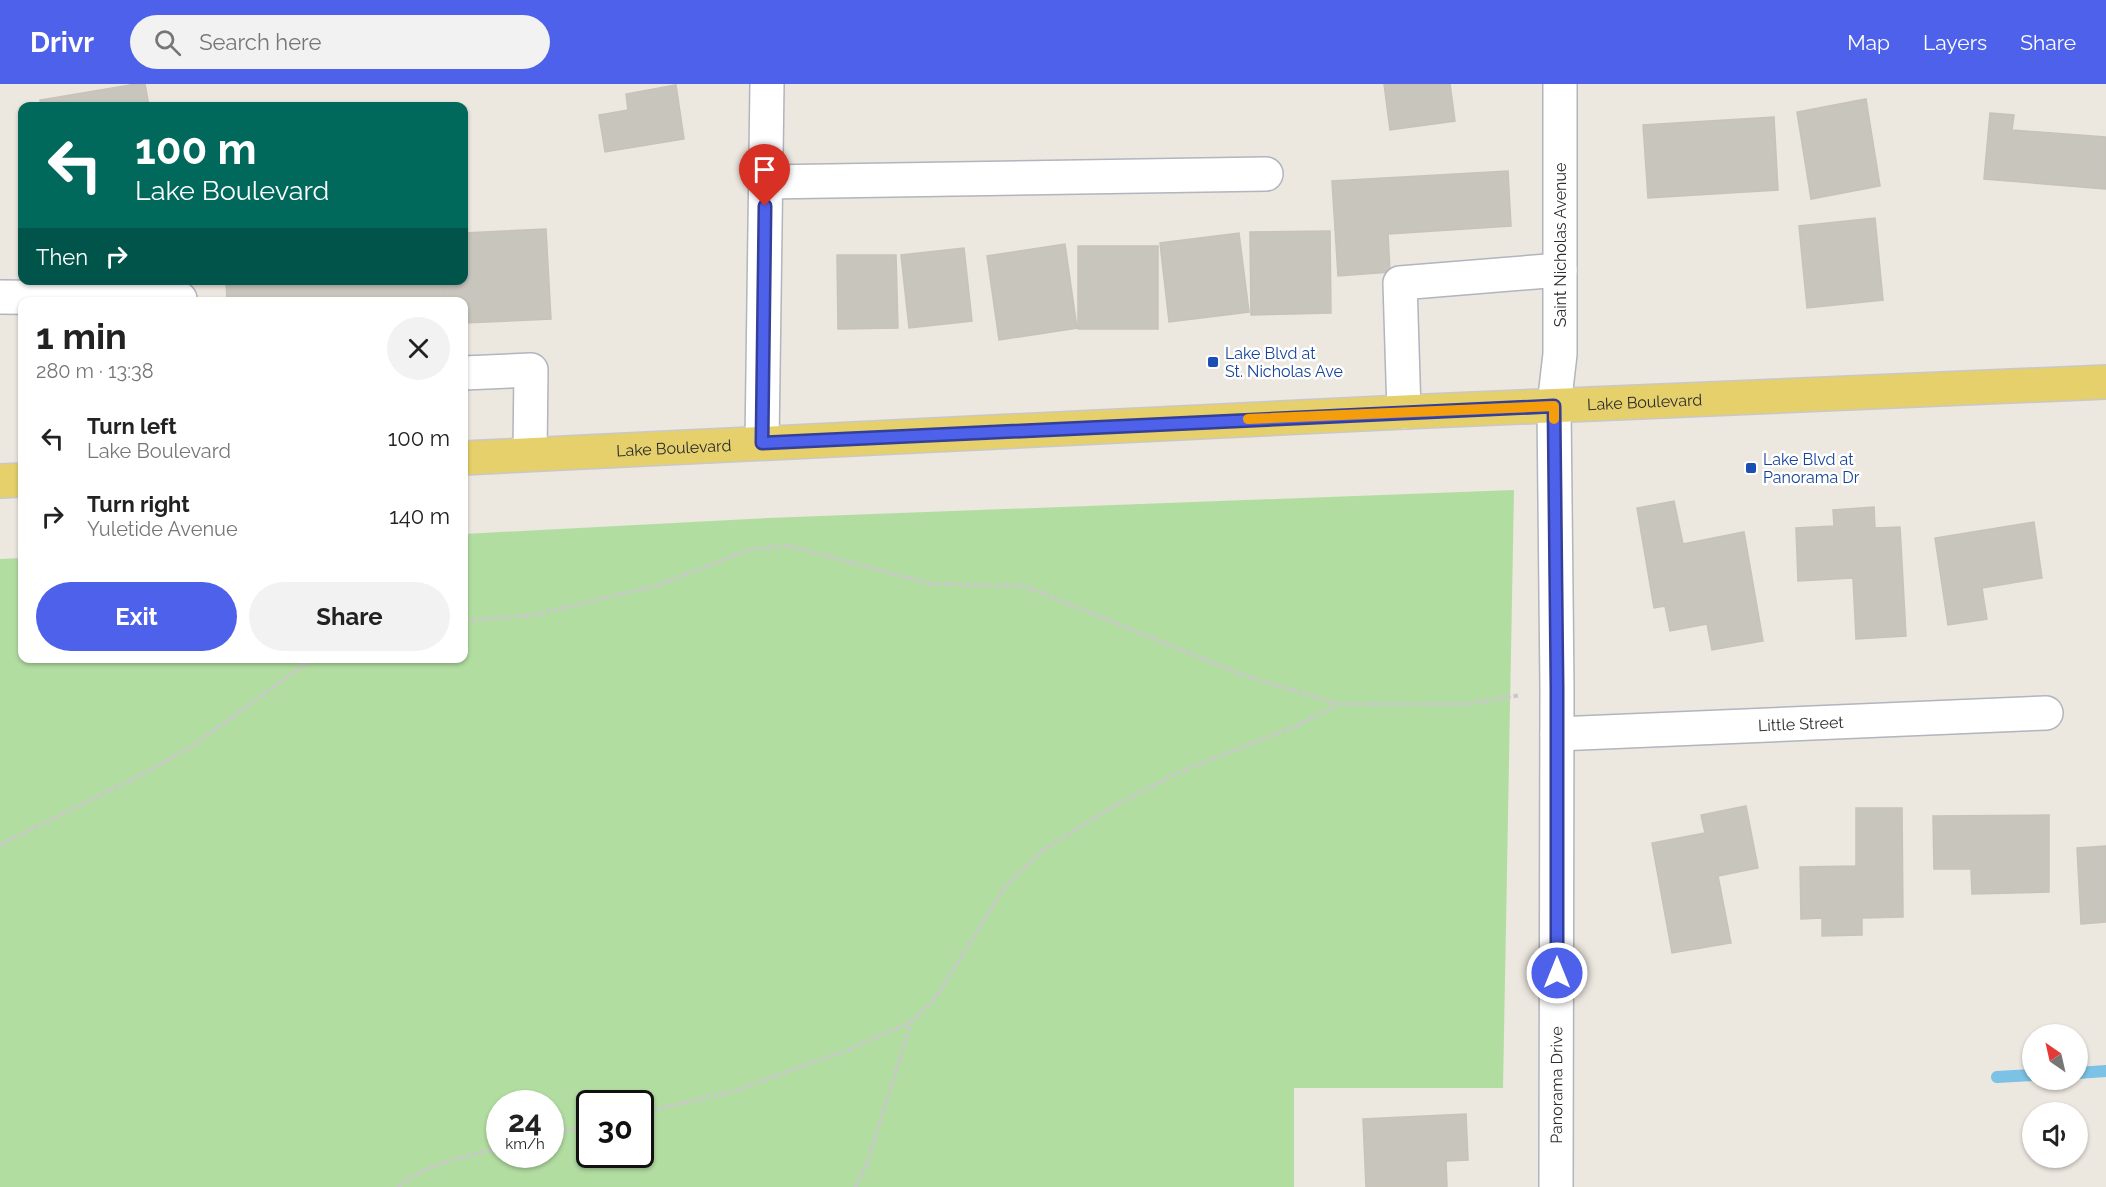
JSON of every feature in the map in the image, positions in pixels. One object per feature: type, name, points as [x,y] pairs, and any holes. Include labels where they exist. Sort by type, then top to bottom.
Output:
[{"type":"main road","name":"Lake Boulevard","points":[[468,458],[1404,412],[2106,382]]},
{"type":"main road","points":[[0,481],[18,480]]},
{"type":"street","points":[[762,443],[767,84]]},
{"type":"street","name":"Saint Nicholas Avenue","points":[[1554,406],[1560,354],[1560,84]]},
{"type":"street","points":[[766,182],[1266,174]]},
{"type":"street","points":[[1404,412],[1400,283],[1560,270]]},
{"type":"street","points":[[0,297],[18,297]]},
{"type":"street","points":[[468,373],[531,370],[530,454]]},
{"type":"street","name":"Panorama Drive","points":[[1554,406],[1557,688],[1556,1187]]},
{"type":"street","name":"Little Street","points":[[1557,734],[2046,713]]},
{"type":"path","points":[[468,621],[534,615],[655,586],[752,549],[789,546],[932,584],[1025,586],[1243,675],[1339,704],[1466,704],[1557,688]]},
{"type":"path","points":[[0,845],[143,774],[194,745],[306,663]]},
{"type":"path","points":[[654,1110],[730,1092],[846,1051],[911,1022],[934,1000],[1006,885],[1042,851],[1112,807],[1182,771],[1296,726],[1339,704]]},
{"type":"path","points":[[855,1187],[867,1164],[911,1022]]},
{"type":"path","points":[[398,1187],[407,1180],[455,1159],[486,1151]]},
{"type":"green space","points":[[1514,490],[1503,1088],[1294,1088],[1294,1187],[0,1187],[0,559],[18,558],[18,663],[468,663],[468,534],[768,518]]},
{"type":"building","points":[[145,84],[148,102],[40,102],[40,100]]},
{"type":"building","points":[[1384,84],[1450,84],[1455,121],[1390,130]]},
{"type":"building","points":[[676,85],[684,139],[605,152],[599,115],[628,110],[626,94]]},
{"type":"building","points":[[1866,99],[1880,186],[1811,199],[1797,112]]},
{"type":"building","points":[[1990,113],[2014,115],[2012,130],[2106,137],[2106,189],[1984,179]]},
{"type":"building","points":[[1774,117],[1778,190],[1648,198],[1643,125]]},
{"type":"building","points":[[1508,171],[1511,226],[1388,234],[1390,272],[1338,276],[1332,181]]},
{"type":"building","points":[[1875,218],[1883,300],[1807,308],[1799,226]]},
{"type":"building","points":[[546,229],[551,319],[468,323],[468,297],[445,297],[444,285],[468,285],[468,233]]},
{"type":"building","points":[[1330,231],[1331,313],[1251,315],[1250,232]]},
{"type":"building","points":[[1239,233],[1249,312],[1169,322],[1160,243]]},
{"type":"building","points":[[1065,244],[1077,328],[999,340],[987,256]]},
{"type":"building","points":[[1078,246],[1158,246],[1158,329],[1078,329]]},
{"type":"building","points":[[964,248],[972,321],[909,328],[901,255]]},
{"type":"building","points":[[837,255],[896,255],[898,328],[838,329]]},
{"type":"building","points":[[226,285],[444,285],[445,297],[227,297]]},
{"type":"building","points":[[1674,501],[1683,544],[1744,532],[1763,641],[1712,650],[1707,624],[1670,631],[1665,606],[1654,608],[1637,508]]},
{"type":"building","points":[[1874,507],[1875,528],[1900,527],[1906,636],[1856,639],[1853,578],[1798,581],[1796,528],[1834,526],[1833,510]]},
{"type":"building","points":[[2034,522],[2042,578],[1982,588],[1987,619],[1948,625],[1935,538]]},
{"type":"building","points":[[1746,806],[1758,868],[1718,876],[1731,943],[1672,953],[1652,843],[1705,833],[1701,815]]},
{"type":"building","points":[[1856,808],[1902,808],[1903,917],[1862,918],[1862,935],[1822,936],[1822,918],[1801,919],[1800,867],[1856,866]]},
{"type":"building","points":[[2049,815],[2049,892],[1972,894],[1971,869],[1934,869],[1933,816]]},
{"type":"building","points":[[2106,846],[2106,922],[2081,924],[2077,848]]},
{"type":"building","points":[[1466,1114],[1468,1160],[1446,1161],[1447,1187],[1366,1187],[1363,1119]]},
{"type":"waterway","points":[[2088,1072],[2106,1071]]},
{"type":"waterway","points":[[1997,1077],[2022,1076]]},
{"type":"slow traffic","points":[[1248,419],[1554,406],[1554,419]]},
{"type":"place","name":"Lake Blvd at St. Nicholas Ave","points":[[1213,362]]},
{"type":"place","name":"Lake Blvd at Panorama Dr","points":[[1751,468]]},
{"type":"route","points":[[765,206],[762,443],[1554,406],[1557,973]]}]
